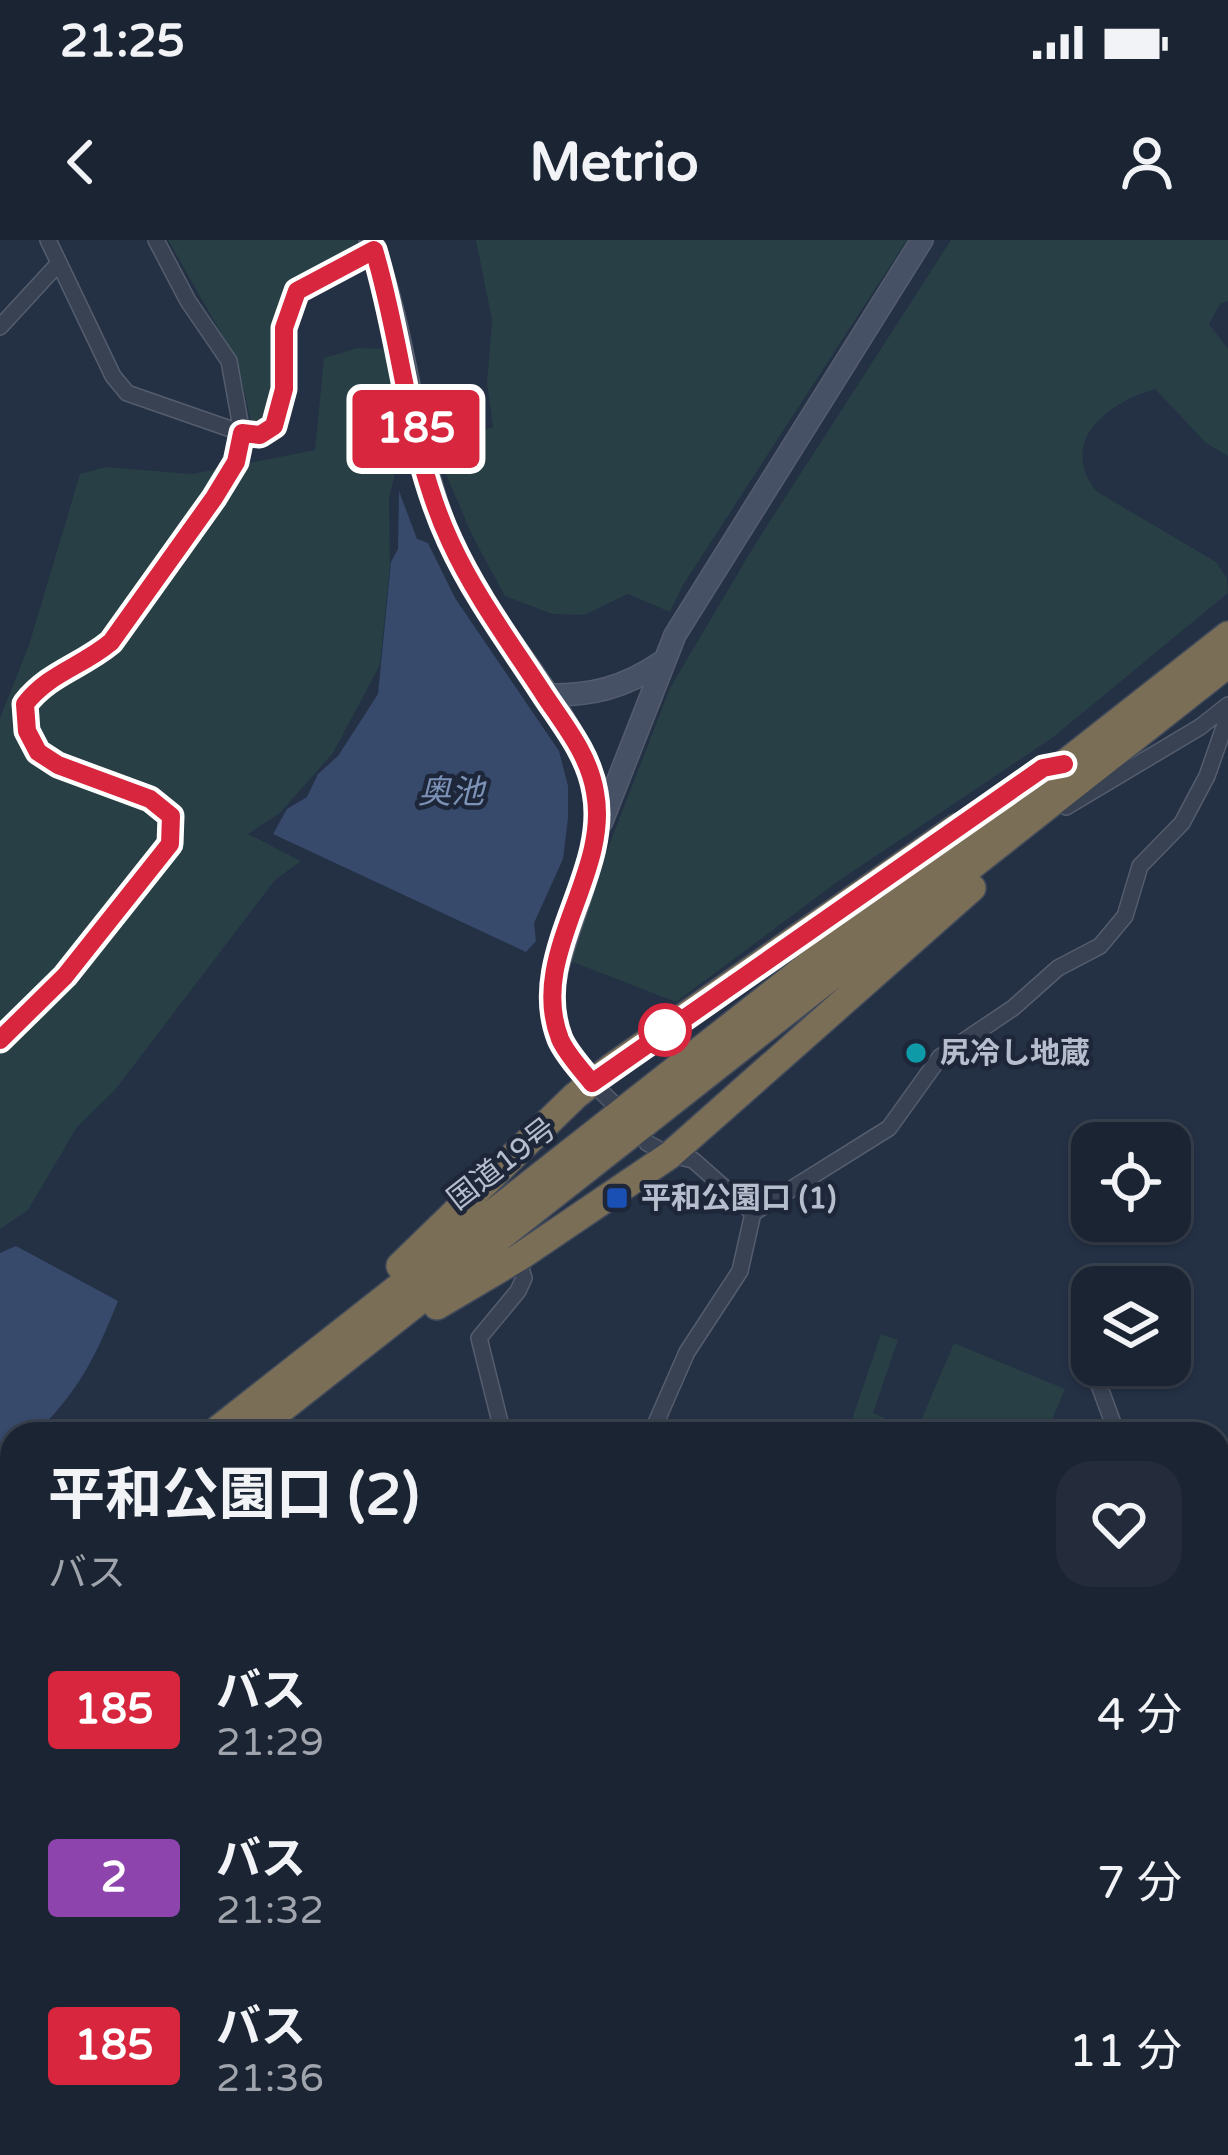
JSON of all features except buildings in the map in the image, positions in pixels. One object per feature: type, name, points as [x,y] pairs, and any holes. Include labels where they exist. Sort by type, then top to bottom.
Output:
[{"type":"highway","name":"国道19号","points":[[1073,772],[1228,635]]},
{"type":"highway","name":"国道19号","points":[[229,1422],[368,1326],[1073,772],[1228,664]]},
{"type":"highway","points":[[1043,768],[1073,772],[1066,807],[658,1149],[518,1258],[397,1332],[368,1326],[374,1293],[592,1083],[1043,768]]},
{"type":"highway","name":"国道19号","points":[[263,1422],[368,1326]]},
{"type":"street","points":[[48,240],[113,376],[127,393],[260,435],[274,426],[284,389],[284,328],[297,291],[372,245],[392,311],[431,492],[448,538],[470,582],[588,766],[598,805],[598,833]]},
{"type":"street","points":[[0,1040],[65,976],[170,844],[171,816],[150,799],[58,765],[38,752],[27,731],[25,704],[41,683],[111,642],[236,462],[242,433],[229,362],[188,301],[156,240]]},
{"type":"street","points":[[616,1105],[592,1083],[561,1042],[553,1010],[555,979],[598,833],[675,635],[922,240]]},
{"type":"street","points":[[0,327],[58,264]]},
{"type":"street","points":[[545,695],[601,694],[663,661]]},
{"type":"street","points":[[1066,807],[1200,727],[1228,705]]},
{"type":"street","points":[[657,1422],[687,1352],[740,1271],[753,1213],[889,1128],[940,1057],[1013,1009],[1058,968],[1100,946],[1125,916],[1140,866],[1182,823],[1207,776],[1228,716]]},
{"type":"street","points":[[658,1149],[693,1160],[753,1213]]},
{"type":"street","points":[[500,1422],[479,1338],[518,1291],[524,1278],[518,1258]]},
{"type":"street","points":[[1099,1386],[1113,1422]]},
{"type":"green space","points":[[168,240],[357,240],[357,247],[284,291],[269,422],[252,426],[237,361]]},
{"type":"green space","points":[[476,240],[907,240],[670,612],[628,594],[584,615],[552,614],[505,596],[472,535],[433,444],[493,427],[487,383],[492,320]]},
{"type":"green space","points":[[951,240],[1228,240],[1228,301],[1220,304],[1209,324],[1228,349],[1228,456],[1206,443],[1155,389],[1105,414],[1085,440],[1082,456],[1096,491],[1216,562],[1227,578],[1228,593],[1052,738],[837,882],[676,1002],[565,959],[670,688],[754,546]]},
{"type":"green space","points":[[357,348],[385,349],[404,436],[389,498],[390,565],[380,665],[333,753],[280,813],[248,834],[301,861],[275,880],[115,1090],[77,1127],[28,1210],[0,1229],[0,718],[29,645],[80,474],[106,467],[192,474],[315,450],[324,358]]},
{"type":"green space","points":[[881,1334],[898,1340],[873,1413],[885,1418],[884,1422],[851,1422]]},
{"type":"green space","points":[[954,1343],[1065,1389],[1051,1422],[920,1422]]},
{"type":"water","name":"奥池","points":[[399,491],[417,539],[428,543],[455,598],[559,751],[568,786],[563,859],[534,923],[536,941],[526,952],[273,834],[287,809],[307,797],[318,774],[338,756],[378,694],[391,562],[398,549]]},
{"type":"water","points":[[16,1246],[118,1301],[75,1388],[46,1422],[0,1422],[0,1253]]},
{"type":"bus line","name":"185","points":[[0,1040],[65,976],[170,844],[171,816],[150,799],[58,765],[38,752],[27,731],[25,704],[41,683],[111,642],[214,498],[236,462],[242,433],[260,435],[274,426],[284,389],[284,328],[297,291],[374,250],[431,492],[448,538],[470,582],[575,740],[594,784],[598,833],[559,956],[553,1010],[561,1042],[592,1083],[1043,768],[1064,764]]},
{"type":"place","name":"尻冷し地蔵","points":[[916,1053]]},
{"type":"place","name":"平和公園口 (1)","points":[[617,1198]]}]
